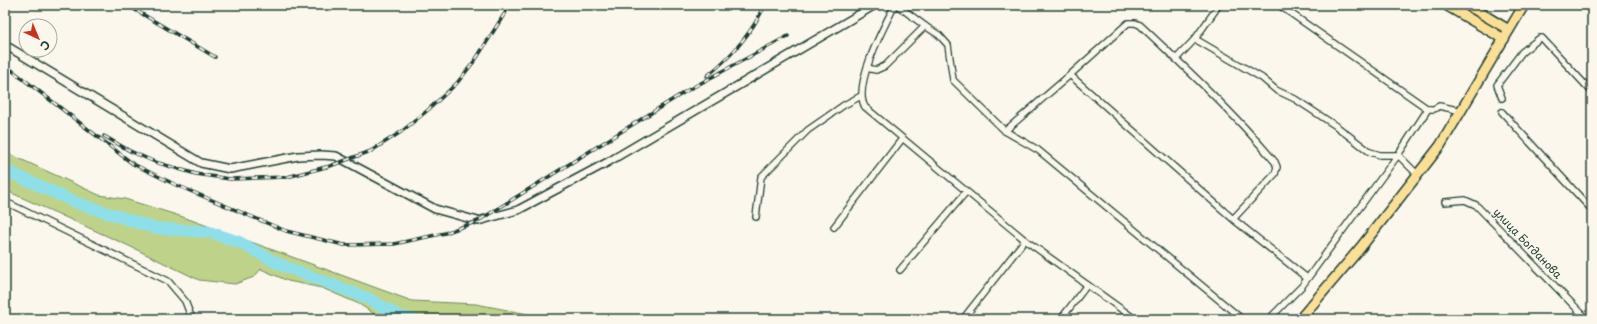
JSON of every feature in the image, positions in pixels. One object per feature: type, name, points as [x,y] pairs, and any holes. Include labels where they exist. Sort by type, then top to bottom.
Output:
[{"type":"main road","points":[[1446,5],[1504,39]]},
{"type":"main road","points":[[1467,5],[1509,30]]},
{"type":"main road","points":[[1300,319],[1361,247],[1440,146],[1524,5]]},
{"type":"street","points":[[5,45],[201,163],[230,169],[298,156],[336,156],[435,209],[478,221],[518,210],[608,162],[875,5]]},
{"type":"street","points":[[1135,319],[1025,240],[865,107],[861,96],[867,68],[879,35],[896,5],[925,26],[940,34],[948,45],[953,80],[1005,131],[1038,150],[1239,318]]},
{"type":"street","points":[[1176,59],[1195,39],[1219,5]]},
{"type":"street","points":[[1279,5],[1428,109],[1434,109],[1439,106],[1462,111]]},
{"type":"street","points":[[1005,131],[1128,23],[1135,22],[1140,25],[1241,122],[1275,162],[1277,167],[1275,174],[1234,219]]},
{"type":"street","points":[[867,68],[876,70],[885,66],[925,26]]},
{"type":"street","points":[[1502,98],[1497,85],[1522,52],[1537,39],[1542,38],[1592,92]]},
{"type":"street","points":[[1195,39],[1262,78],[1276,90],[1295,99],[1336,126],[1370,152],[1380,154],[1398,154],[1418,175]]},
{"type":"street","points":[[1070,75],[1234,219],[1307,278]]},
{"type":"street","points":[[756,217],[761,177],[808,130],[844,105],[861,96]]},
{"type":"street","points":[[1269,319],[1307,278],[1398,154],[1428,109]]},
{"type":"street","points":[[1502,112],[1592,210]]},
{"type":"street","points":[[834,227],[902,139]]},
{"type":"street","points":[[900,270],[966,192]]},
{"type":"street","name":"улица Богданова","points":[[1444,202],[1465,200],[1476,205],[1587,319]]},
{"type":"street","points":[[5,204],[17,208],[168,281],[185,301],[192,319]]},
{"type":"street","points":[[963,319],[1025,240]]},
{"type":"street","points":[[1061,319],[1087,285]]},
{"type":"green space","points":[[5,152],[99,195],[125,199],[183,217],[412,301],[476,304],[554,319],[382,319],[359,304],[322,288],[288,281],[261,269],[254,277],[235,284],[199,280],[129,246],[5,190]]},
{"type":"waterway","points":[[5,170],[77,203],[154,228],[209,232],[239,242],[281,265],[367,298],[401,317],[411,319]]},
{"type":"railway","points":[[127,5],[215,57]]},
{"type":"railway","points":[[104,136],[130,151],[155,162],[196,174],[230,179],[287,177],[330,166],[371,151],[401,132],[428,110],[457,83],[476,59],[510,5]]},
{"type":"railway","points":[[707,76],[716,69],[740,44],[754,25],[765,5]]},
{"type":"railway","points":[[5,65],[133,164],[176,185],[286,231],[344,245],[394,244],[445,233],[478,221],[688,90],[788,36]]}]
